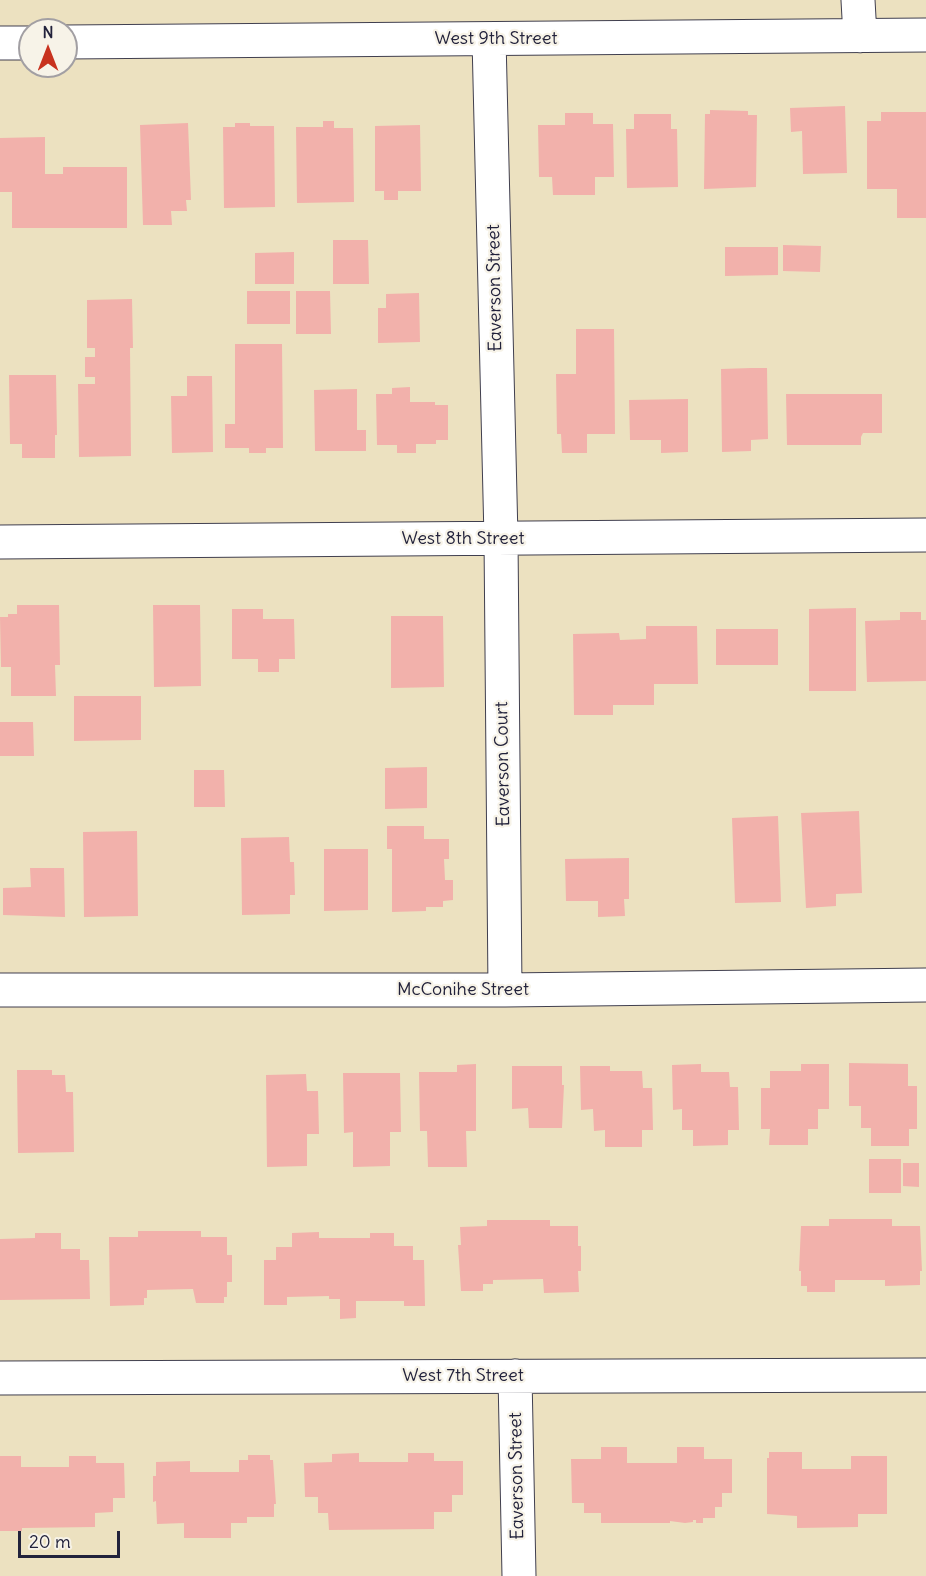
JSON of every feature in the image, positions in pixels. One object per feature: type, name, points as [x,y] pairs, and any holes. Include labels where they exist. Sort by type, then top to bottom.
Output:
[{"type":"street","points":[[858,0],[860,36]]},
{"type":"street","name":"West 9th Street","points":[[78,42],[926,35]]},
{"type":"street","name":"Eaverson Street","points":[[489,39],[501,538]]},
{"type":"street","points":[[0,43],[18,43]]},
{"type":"street","name":"West 8th Street","points":[[0,542],[926,535]]},
{"type":"street","name":"Eaverson Court","points":[[501,538],[505,990]]},
{"type":"street","name":"McConihe Street","points":[[0,990],[505,990],[926,985]]},
{"type":"street","name":"West 7th Street","points":[[0,1378],[926,1375]]},
{"type":"street","name":"Eaverson Street","points":[[515,1376],[519,1576]]},
{"type":"building","points":[[845,106],[847,173],[803,174],[802,131],[791,132],[790,108]]},
{"type":"building","points":[[710,110],[748,111],[748,115],[757,115],[756,187],[704,189],[705,114],[710,114]]},
{"type":"building","points":[[881,112],[926,112],[926,218],[897,218],[897,189],[867,189],[867,121],[881,121]]},
{"type":"building","points":[[565,113],[593,113],[593,124],[613,124],[614,177],[595,177],[595,195],[553,195],[552,177],[539,177],[538,125],[565,125]]},
{"type":"building","points":[[634,114],[671,114],[671,129],[677,129],[678,187],[627,188],[626,129],[634,129]]},
{"type":"building","points":[[323,121],[334,121],[334,128],[353,128],[354,202],[297,203],[296,127],[323,127]]},
{"type":"building","points":[[188,123],[191,200],[186,200],[187,211],[171,211],[172,225],[143,225],[140,125]]},
{"type":"building","points":[[235,123],[250,123],[250,126],[274,126],[275,207],[224,208],[223,127],[235,127]]},
{"type":"building","points":[[420,125],[421,191],[398,191],[398,200],[384,200],[384,191],[375,191],[375,126]]},
{"type":"building","points":[[45,137],[45,174],[63,174],[63,167],[127,167],[127,228],[12,228],[12,192],[0,192],[0,138]]},
{"type":"building","points":[[333,240],[368,240],[369,284],[333,284]]},
{"type":"building","points":[[783,245],[821,246],[820,272],[783,271]]},
{"type":"building","points":[[725,247],[778,247],[778,275],[725,276]]},
{"type":"building","points":[[294,252],[294,284],[255,284],[255,253]]},
{"type":"building","points":[[247,291],[290,291],[290,324],[247,324]]},
{"type":"building","points":[[296,291],[330,291],[331,334],[296,334]]},
{"type":"building","points":[[419,293],[420,342],[378,343],[378,308],[386,308],[386,294]]},
{"type":"building","points":[[132,299],[131,456],[79,457],[78,384],[95,384],[95,377],[85,377],[85,357],[95,357],[95,348],[87,348],[87,300]]},
{"type":"building","points":[[576,329],[614,329],[615,434],[587,434],[587,453],[562,453],[561,434],[557,434],[556,374],[576,374]]},
{"type":"building","points":[[235,344],[282,344],[283,448],[266,448],[266,453],[249,453],[249,448],[225,448],[225,424],[235,424]]},
{"type":"building","points":[[767,368],[768,439],[751,440],[751,451],[722,452],[721,369]]},
{"type":"building","points":[[9,375],[56,375],[55,458],[22,458],[22,444],[10,444]]},
{"type":"building","points":[[187,376],[212,376],[213,452],[172,453],[171,396],[187,396]]},
{"type":"building","points":[[410,387],[410,402],[435,402],[435,405],[448,405],[448,440],[436,440],[436,444],[416,444],[416,453],[397,453],[397,445],[377,445],[376,394],[392,394],[392,388]]},
{"type":"building","points":[[357,389],[357,430],[366,430],[366,451],[315,451],[314,390]]},
{"type":"building","points":[[786,394],[882,394],[882,433],[863,433],[861,445],[787,445]]},
{"type":"building","points":[[688,399],[688,452],[661,453],[661,440],[630,440],[629,400]]},
{"type":"building","points":[[17,605],[59,605],[60,665],[55,665],[56,696],[11,696],[11,667],[1,667],[0,617],[17,614]]},
{"type":"building","points":[[153,605],[200,605],[201,686],[154,687]]},
{"type":"building","points":[[856,608],[856,691],[809,691],[809,609]]},
{"type":"building","points":[[232,609],[263,609],[263,619],[294,619],[295,659],[279,659],[279,672],[258,672],[258,659],[232,659]]},
{"type":"building","points":[[900,612],[921,612],[921,620],[926,620],[926,681],[867,682],[865,621],[900,620]]},
{"type":"building","points":[[391,616],[443,616],[444,687],[391,688]]},
{"type":"building","points":[[646,626],[697,626],[698,684],[654,684],[654,705],[613,705],[613,715],[574,715],[573,634],[619,633],[620,640],[646,639]]},
{"type":"building","points":[[716,629],[778,629],[778,665],[716,665]]},
{"type":"building","points":[[74,696],[141,696],[141,740],[74,741]]},
{"type":"building","points":[[0,722],[33,722],[34,756],[0,756]]},
{"type":"building","points":[[427,767],[427,808],[385,809],[385,768]]},
{"type":"building","points":[[194,770],[224,770],[225,807],[194,807]]},
{"type":"building","points":[[859,811],[862,893],[836,894],[836,906],[806,908],[801,813]]},
{"type":"building","points":[[778,816],[781,902],[735,903],[732,818]]},
{"type":"building","points":[[387,826],[424,826],[424,839],[449,839],[449,859],[444,859],[445,880],[453,880],[453,900],[443,901],[443,907],[426,907],[426,911],[392,912],[392,849],[387,849]]},
{"type":"building","points":[[137,831],[138,916],[84,917],[83,832]]},
{"type":"building","points":[[289,837],[290,862],[294,862],[295,895],[290,895],[290,914],[242,915],[241,838]]},
{"type":"building","points":[[324,849],[368,849],[368,910],[324,911]]},
{"type":"building","points":[[629,858],[629,899],[624,899],[625,916],[598,917],[598,901],[566,901],[565,859]]},
{"type":"building","points":[[30,868],[64,868],[65,917],[3,915],[3,888],[31,887]]},
{"type":"building","points":[[849,1063],[908,1064],[908,1086],[917,1086],[917,1129],[909,1129],[909,1146],[871,1146],[871,1128],[861,1128],[861,1106],[849,1106]]},
{"type":"building","points":[[476,1064],[476,1131],[466,1131],[467,1167],[428,1167],[427,1131],[420,1131],[419,1072],[457,1072],[457,1065]]},
{"type":"building","points":[[701,1064],[701,1072],[729,1072],[730,1087],[738,1087],[739,1130],[728,1130],[728,1145],[693,1146],[693,1130],[682,1130],[682,1109],[673,1110],[672,1065]]},
{"type":"building","points":[[801,1064],[829,1064],[829,1109],[818,1109],[818,1129],[808,1129],[808,1145],[769,1145],[770,1129],[761,1129],[761,1088],[770,1088],[770,1071],[801,1071]]},
{"type":"building","points":[[512,1066],[562,1066],[562,1085],[564,1085],[562,1128],[529,1128],[528,1108],[512,1109]]},
{"type":"building","points":[[580,1066],[610,1066],[610,1071],[642,1071],[643,1088],[652,1088],[653,1130],[642,1130],[642,1147],[605,1147],[605,1130],[594,1131],[593,1109],[581,1110]]},
{"type":"building","points":[[17,1070],[52,1070],[52,1075],[65,1075],[66,1092],[73,1092],[74,1152],[18,1153]]},
{"type":"building","points":[[343,1073],[400,1073],[401,1132],[390,1132],[390,1166],[353,1167],[353,1132],[344,1133]]},
{"type":"building","points":[[306,1074],[307,1091],[318,1091],[319,1134],[307,1134],[307,1166],[267,1167],[266,1075]]},
{"type":"building","points":[[869,1159],[901,1159],[901,1193],[869,1193]]},
{"type":"building","points":[[903,1163],[919,1163],[919,1187],[903,1186]]},
{"type":"building","points":[[829,1219],[892,1219],[892,1226],[920,1226],[922,1271],[920,1271],[920,1285],[885,1286],[885,1280],[835,1280],[835,1292],[807,1292],[807,1286],[801,1286],[801,1271],[799,1271],[801,1226],[829,1226]]},
{"type":"building","points":[[487,1220],[550,1220],[550,1226],[578,1226],[578,1246],[581,1246],[581,1271],[578,1271],[579,1292],[544,1293],[543,1279],[493,1280],[493,1284],[483,1284],[483,1291],[461,1291],[458,1245],[461,1245],[460,1227],[487,1226]]},
{"type":"building","points":[[138,1231],[201,1231],[201,1237],[227,1237],[227,1255],[232,1255],[232,1282],[227,1282],[227,1297],[224,1297],[224,1303],[196,1303],[193,1289],[147,1290],[144,1305],[110,1306],[109,1237],[138,1237]]},
{"type":"building","points":[[319,1232],[319,1238],[370,1238],[370,1233],[394,1233],[394,1246],[413,1246],[413,1260],[424,1260],[425,1306],[404,1306],[404,1301],[356,1301],[356,1318],[340,1319],[340,1299],[329,1299],[329,1296],[287,1297],[287,1305],[264,1305],[264,1260],[276,1260],[276,1247],[292,1247],[292,1233]]},
{"type":"building","points":[[35,1233],[61,1233],[61,1249],[80,1249],[80,1260],[89,1260],[90,1299],[0,1300],[0,1239],[35,1238]]},
{"type":"building","points":[[601,1447],[627,1447],[627,1463],[677,1463],[677,1447],[704,1447],[704,1459],[732,1459],[732,1493],[722,1493],[722,1507],[715,1507],[715,1518],[703,1518],[703,1523],[696,1523],[696,1520],[693,1520],[693,1522],[685,1523],[670,1521],[670,1523],[601,1523],[601,1513],[584,1513],[584,1503],[572,1503],[571,1459],[601,1459]]},
{"type":"building","points":[[769,1452],[802,1452],[802,1469],[851,1469],[851,1456],[887,1456],[887,1514],[858,1514],[858,1527],[797,1528],[797,1516],[767,1514],[767,1458],[769,1458]]},
{"type":"building","points":[[359,1453],[359,1462],[408,1462],[408,1453],[434,1453],[434,1461],[463,1461],[463,1495],[452,1495],[452,1512],[434,1512],[434,1529],[329,1530],[328,1513],[318,1513],[318,1497],[305,1497],[304,1463],[332,1462],[332,1454]]},
{"type":"building","points":[[248,1455],[270,1455],[270,1460],[273,1460],[276,1504],[274,1504],[274,1517],[247,1517],[247,1523],[231,1523],[231,1538],[184,1538],[184,1523],[157,1524],[156,1501],[153,1502],[153,1476],[156,1476],[156,1462],[190,1461],[190,1472],[239,1472],[239,1460],[248,1460]]},
{"type":"building","points":[[0,1456],[21,1456],[21,1467],[69,1467],[69,1456],[96,1456],[96,1463],[124,1463],[125,1498],[113,1498],[113,1512],[95,1513],[95,1527],[22,1528],[22,1531],[0,1531]]}]
